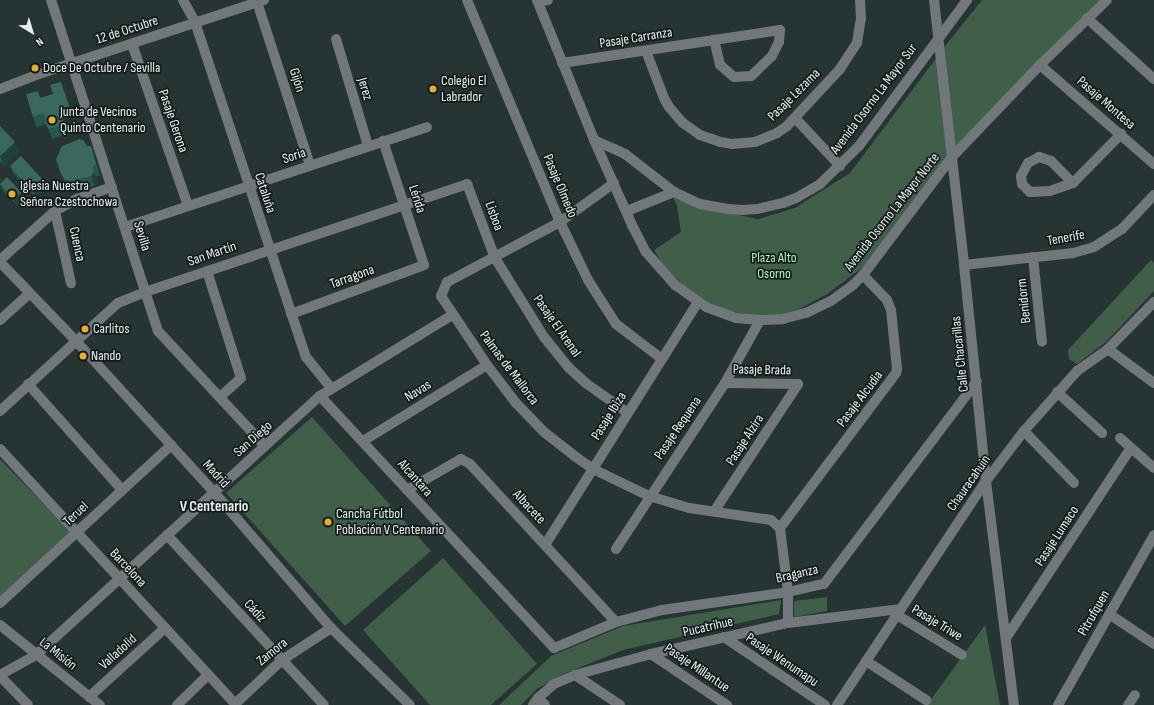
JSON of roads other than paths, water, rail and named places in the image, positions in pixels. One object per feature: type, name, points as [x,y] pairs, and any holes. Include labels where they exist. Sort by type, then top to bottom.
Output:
[{"type":"street","name":"Sevilla","points":[[51,0],[125,227],[144,292],[158,331],[265,446]]},
{"type":"street","name":"Cataluña","points":[[183,0],[195,22],[290,314],[306,357],[331,388]]},
{"type":"street","name":"Pasaje Olmedo","points":[[467,0],[560,222],[588,280],[601,303],[616,324],[662,359]]},
{"type":"street","name":"Avenida Osorno La Mayor Norte","points":[[541,0],[562,64],[594,140],[627,211],[638,239],[655,264],[675,285],[698,302],[724,315],[736,318],[760,320],[783,319],[819,308],[842,293],[863,275],[952,157],[1040,65],[1107,0]]},
{"type":"street","name":"Pasaje Lezama","points":[[646,51],[669,107],[683,123],[700,135],[720,142],[732,144],[755,142],[777,132],[795,118],[840,69],[857,43],[861,19],[860,0]]},
{"type":"street","name":"Calle Chacarillas","points":[[934,0],[937,39],[964,265],[986,481],[1014,705]]},
{"type":"street","name":"Avenida Osorno La Mayor Sur","points":[[594,140],[625,154],[674,192],[694,201],[714,207],[742,210],[757,209],[770,207],[796,198],[820,184],[859,146],[967,0]]},
{"type":"street","name":"12 de Octubre","points":[[0,89],[39,74],[261,1]]},
{"type":"street","name":"Gijón","points":[[261,1],[310,165]]},
{"type":"street","points":[[1088,18],[1154,79]]},
{"type":"street","name":"Pasaje Carranza","points":[[562,64],[714,40],[780,30],[780,42],[772,56],[751,76],[734,77],[720,65],[714,40]]},
{"type":"street","name":"Jerez","points":[[336,40],[368,146]]},
{"type":"street","name":"Pasaje Gerona","points":[[132,44],[188,206]]},
{"type":"street","name":"Pasaje Montesa","points":[[1040,65],[1154,164]]},
{"type":"street","points":[[795,118],[840,166]]},
{"type":"street","name":"Soria","points":[[125,227],[383,141],[427,128]]},
{"type":"street","points":[[1073,183],[1051,161],[1039,157],[1028,163],[1021,176],[1022,184],[1030,192],[1050,191],[1073,183],[1121,134]]},
{"type":"street","name":"Lérida","points":[[383,141],[424,265]]},
{"type":"street","name":"Palmas de Mallorca","points":[[614,183],[560,222],[447,282],[441,296],[452,315],[487,365],[530,418],[560,445],[593,469],[649,496],[689,508],[715,510],[771,520],[780,528]]},
{"type":"street","name":"San Martín","points":[[0,411],[118,303],[144,292],[467,184]]},
{"type":"street","name":"Lisboa","points":[[467,184],[494,258]]},
{"type":"street","points":[[0,261],[55,211],[77,199],[112,187]]},
{"type":"street","points":[[627,211],[674,192]]},
{"type":"street","name":"Tenerife","points":[[964,265],[1073,253],[1104,242],[1122,230],[1154,195]]},
{"type":"street","name":"Cuenca","points":[[55,211],[71,283]]},
{"type":"street","name":"Benidorm","points":[[1033,257],[1042,342]]},
{"type":"street","name":"Pasaje El Arenal","points":[[494,258],[544,337],[568,367],[587,384],[628,412]]},
{"type":"street","name":"Madrid","points":[[0,261],[76,341],[214,492],[331,628],[410,705]]},
{"type":"street","name":"Tarragona","points":[[290,314],[424,265]]},
{"type":"street","points":[[207,271],[241,378],[220,397]]},
{"type":"street","name":"Pasaje Alcudia","points":[[780,528],[896,373],[897,369],[891,310],[887,300],[863,275]]},
{"type":"street","points":[[0,320],[30,293]]},
{"type":"street","name":"Pasaje Ibiza","points":[[545,545],[698,302]]},
{"type":"street","name":"Chauracahuin","points":[[837,705],[986,481],[1024,431],[1077,371],[1108,349],[1154,302]]},
{"type":"street","name":"San Diego","points":[[0,676],[36,654],[320,396],[452,315]]},
{"type":"street","name":"Pasaje Requena","points":[[616,549],[649,496],[724,383],[760,320]]},
{"type":"street","points":[[1108,349],[1154,383]]},
{"type":"street","name":"Navas","points":[[363,441],[487,365]]},
{"type":"street","name":"Braganza","points":[[554,648],[616,622],[662,610],[788,592],[818,586],[828,580],[976,381]]},
{"type":"street","name":"Pasaje Brada","points":[[724,383],[798,384]]},
{"type":"street","points":[[28,384],[122,490]]},
{"type":"street","name":"Pasaje Alzira","points":[[715,510],[798,384]]},
{"type":"street","points":[[1057,392],[1102,432]]},
{"type":"street","name":"Alcantara","points":[[320,396],[554,648]]},
{"type":"street","points":[[1024,431],[1074,483]]},
{"type":"street","points":[[1120,438],[1154,468]]},
{"type":"street","name":"Teruel","points":[[0,603],[171,445]]},
{"type":"street","name":"Pasaje Lumaco","points":[[1006,638],[1131,448]]},
{"type":"street","name":"Barcelona","points":[[0,449],[118,580],[236,704]]},
{"type":"street","name":"Albacete","points":[[407,490],[461,460],[470,464],[616,622]]},
{"type":"street","points":[[780,528],[788,592],[788,623]]},
{"type":"street","name":"Pitrufquen","points":[[1058,705],[1154,535]]},
{"type":"street","name":"Cádiz","points":[[167,536],[324,705]]},
{"type":"street","name":"Pucatrihue","points":[[539,703],[554,684],[575,675],[651,654],[788,623],[899,612]]},
{"type":"street","name":"Pasaje Triwe","points":[[899,612],[962,655]]},
{"type":"street","points":[[1109,614],[1154,644]]},
{"type":"street","name":"La Misión","points":[[0,625],[100,705]]},
{"type":"street","name":"Valladolid","points":[[89,697],[165,628]]},
{"type":"street","name":"Zamora","points":[[236,704],[282,660],[331,628]]},
{"type":"street","name":"Pasaje Wenumapu","points":[[724,637],[825,705]]},
{"type":"street","name":"Pasaje Millantue","points":[[651,654],[727,705]]},
{"type":"street","points":[[866,661],[926,700]]},
{"type":"street","points":[[177,705],[208,674]]},
{"type":"street","points":[[575,675],[620,705]]},
{"type":"street","points":[[0,676],[28,705]]},
{"type":"street","points":[[1128,705],[1134,695]]},
{"type":"place","name":"Doce De Octubre / Sevilla","points":[[35,68]]},
{"type":"place","name":"Colegio El Labrador","points":[[433,89]]},
{"type":"place","name":"Junta de Vecinos Quinto Centenario","points":[[52,120]]},
{"type":"place","name":"Iglesia Nuestra Señora Czestochowa","points":[[12,194]]},
{"type":"place","name":"Carlitos","points":[[85,329]]},
{"type":"place","name":"Nando","points":[[83,356]]},
{"type":"place","name":"Cancha Fútbol Población V Centenario","points":[[328,522]]},
{"type":"district","name":"V Centenario","points":[[214,507]]},
{"type":"park label","name":"Plaza Alto Osorno","points":[[774,266]]}]
